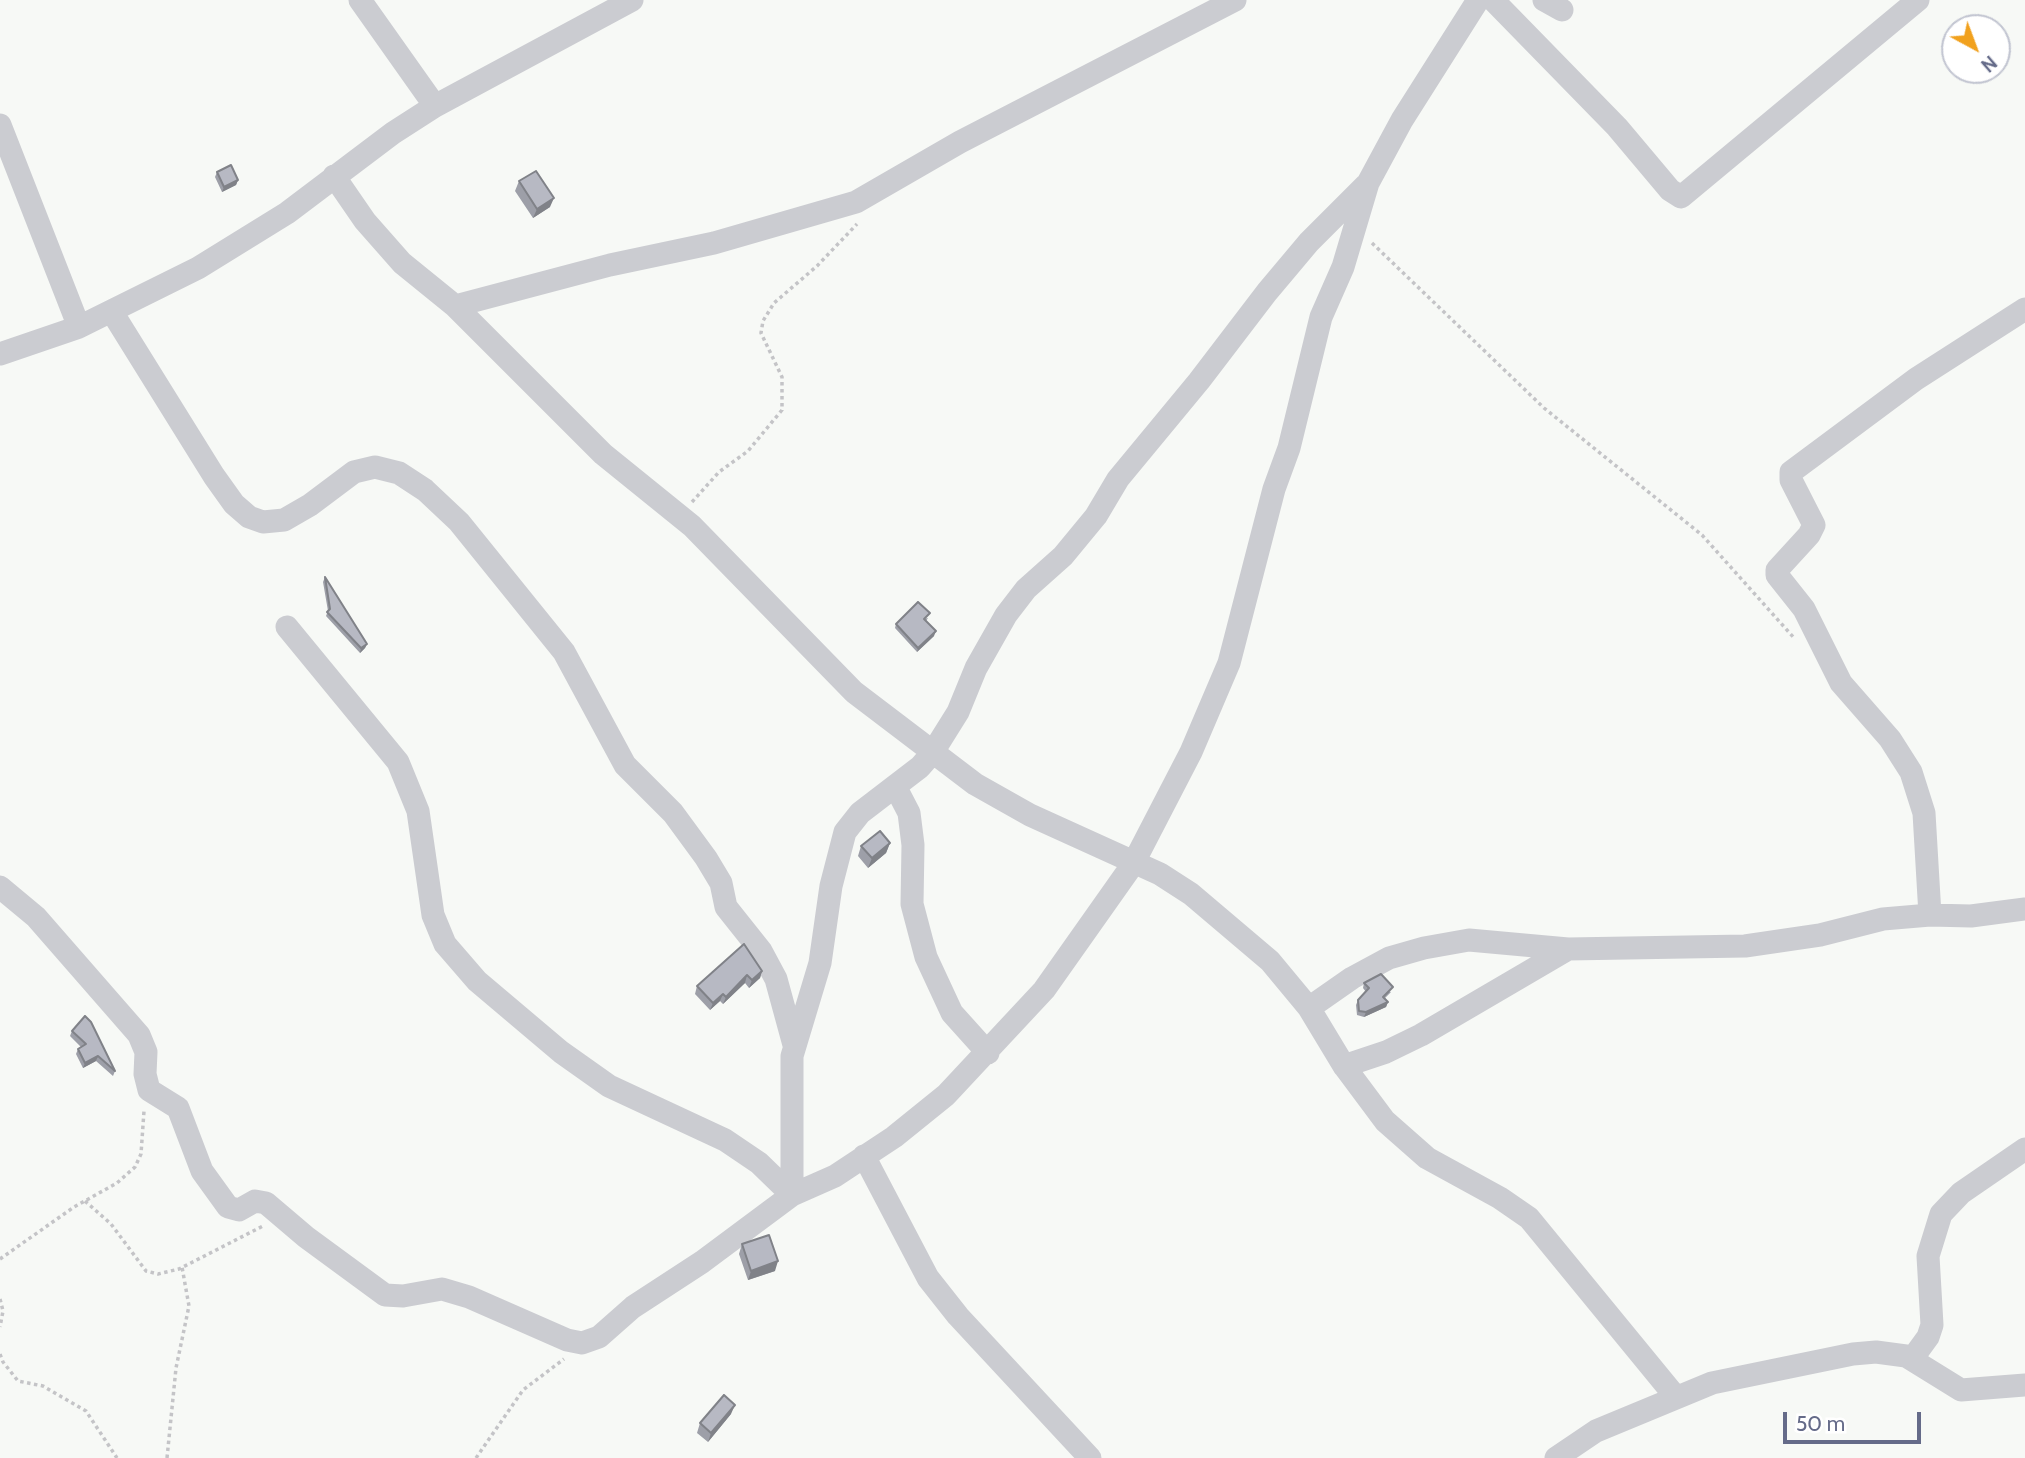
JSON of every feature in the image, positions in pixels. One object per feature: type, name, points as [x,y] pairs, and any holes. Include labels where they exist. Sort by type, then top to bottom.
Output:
[{"type":"street","points":[[360,0],[435,106]]},
{"type":"street","points":[[0,354],[79,327],[246,240],[435,106],[632,0]]},
{"type":"street","points":[[455,306],[610,265],[713,243],[856,202],[960,142],[1235,0]]},
{"type":"street","points":[[0,887],[36,917],[139,1035],[146,1052],[145,1074],[149,1090],[178,1108],[202,1171],[228,1207],[239,1210],[261,1200],[385,1295],[403,1297],[442,1289],[567,1340],[582,1343],[607,1332],[633,1307],[702,1262],[792,1195],[835,1177],[922,1116],[988,1052],[1044,990],[1133,864],[1191,752],[1229,663],[1274,489],[1289,448],[1321,317],[1343,267],[1368,183],[1402,120],[1478,0]]},
{"type":"street","points":[[1493,0],[1617,127],[1670,190],[1681,197],[1918,0]]},
{"type":"street","points":[[0,125],[79,327]]},
{"type":"street","points":[[334,176],[365,221],[402,263],[455,306],[571,424],[682,518],[854,692],[975,784],[1030,815],[1160,874],[1214,911],[1270,961],[1309,1008],[1364,1095],[1407,1143],[1529,1218],[1675,1396]]},
{"type":"street","points":[[792,1195],[790,1070],[794,1046],[820,963],[841,842],[860,813],[933,752],[958,712],[980,659],[1006,615],[1026,589],[1063,556],[1096,516],[1118,479],[1267,292],[1309,242],[1368,183]]},
{"type":"street","points":[[1930,915],[1924,813],[1911,772],[1890,739],[1841,683],[1804,609],[1777,575],[1777,570],[1809,535],[1814,525],[1791,480],[1791,472],[1916,379],[2025,309]]},
{"type":"street","points":[[111,312],[214,476],[234,505],[249,517],[262,522],[284,520],[310,505],[354,472],[375,467],[399,473],[425,490],[459,522],[564,652],[625,765],[673,813],[706,858],[721,883],[726,907],[761,951],[776,979],[794,1046]]},
{"type":"street","points":[[287,627],[398,762],[418,811],[433,915],[445,944],[477,981],[543,1038],[600,1079],[725,1140],[759,1163],[792,1195]]},
{"type":"street","points":[[895,786],[909,813],[913,845],[912,904],[926,957],[952,1013],[988,1052]]},
{"type":"street","points":[[1309,1008],[1352,978],[1389,958],[1469,940],[1568,948],[1745,946],[1820,935],[1883,919],[1930,915],[1971,916],[2025,909]]},
{"type":"street","points":[[1344,1066],[1386,1052],[1421,1035],[1568,948]]},
{"type":"street","points":[[1912,1359],[1928,1337],[1932,1325],[1928,1256],[1941,1214],[1961,1193],[2025,1149]]},
{"type":"street","points":[[864,1156],[928,1278],[958,1316],[1090,1458]]},
{"type":"street","points":[[1556,1458],[1596,1431],[1675,1396],[1712,1383],[1853,1354],[1887,1353],[1912,1359],[1942,1381],[1961,1390],[2025,1385]]},
{"type":"path","points":[[682,518],[699,492],[719,472],[748,451],[782,410],[782,377],[761,333],[763,321],[774,303],[817,266],[859,221]]},
{"type":"path","points":[[1356,227],[1544,408],[1729,561],[1798,642]]},
{"type":"path","points":[[0,1259],[85,1201],[117,1183],[135,1167],[141,1154],[144,1105],[149,1090]]},
{"type":"path","points":[[85,1201],[111,1224],[146,1271],[169,1273],[282,1217]]},
{"type":"path","points":[[167,1458],[176,1368],[189,1306],[182,1267]]},
{"type":"path","points":[[0,1299],[3,1311],[0,1327]]},
{"type":"path","points":[[476,1458],[523,1390],[549,1373],[582,1343]]},
{"type":"path","points":[[0,1354],[18,1381],[43,1385],[86,1411],[117,1458]]},
{"type":"building","points":[[231,165],[238,180],[224,187],[217,172]]},
{"type":"building","points":[[536,171],[554,198],[537,209],[519,181]]},
{"type":"building","points":[[325,577],[367,644],[361,648],[327,612],[330,609]]},
{"type":"building","points":[[918,602],[930,613],[924,619],[936,631],[918,648],[896,624]]},
{"type":"building","points":[[880,831],[890,843],[872,858],[861,846]]},
{"type":"building","points":[[744,944],[762,971],[752,980],[747,975],[726,997],[723,994],[713,1003],[697,986]]},
{"type":"building","points":[[1381,974],[1393,987],[1383,997],[1388,1002],[1366,1012],[1359,1011],[1358,1000],[1369,988],[1364,983]]},
{"type":"building","points":[[85,1016],[91,1022],[115,1071],[98,1056],[85,1063],[78,1049],[86,1044],[72,1031]]},
{"type":"building","points":[[769,1235],[778,1261],[751,1271],[742,1244]]},
{"type":"building","points":[[724,1395],[735,1405],[711,1433],[700,1423]]}]
